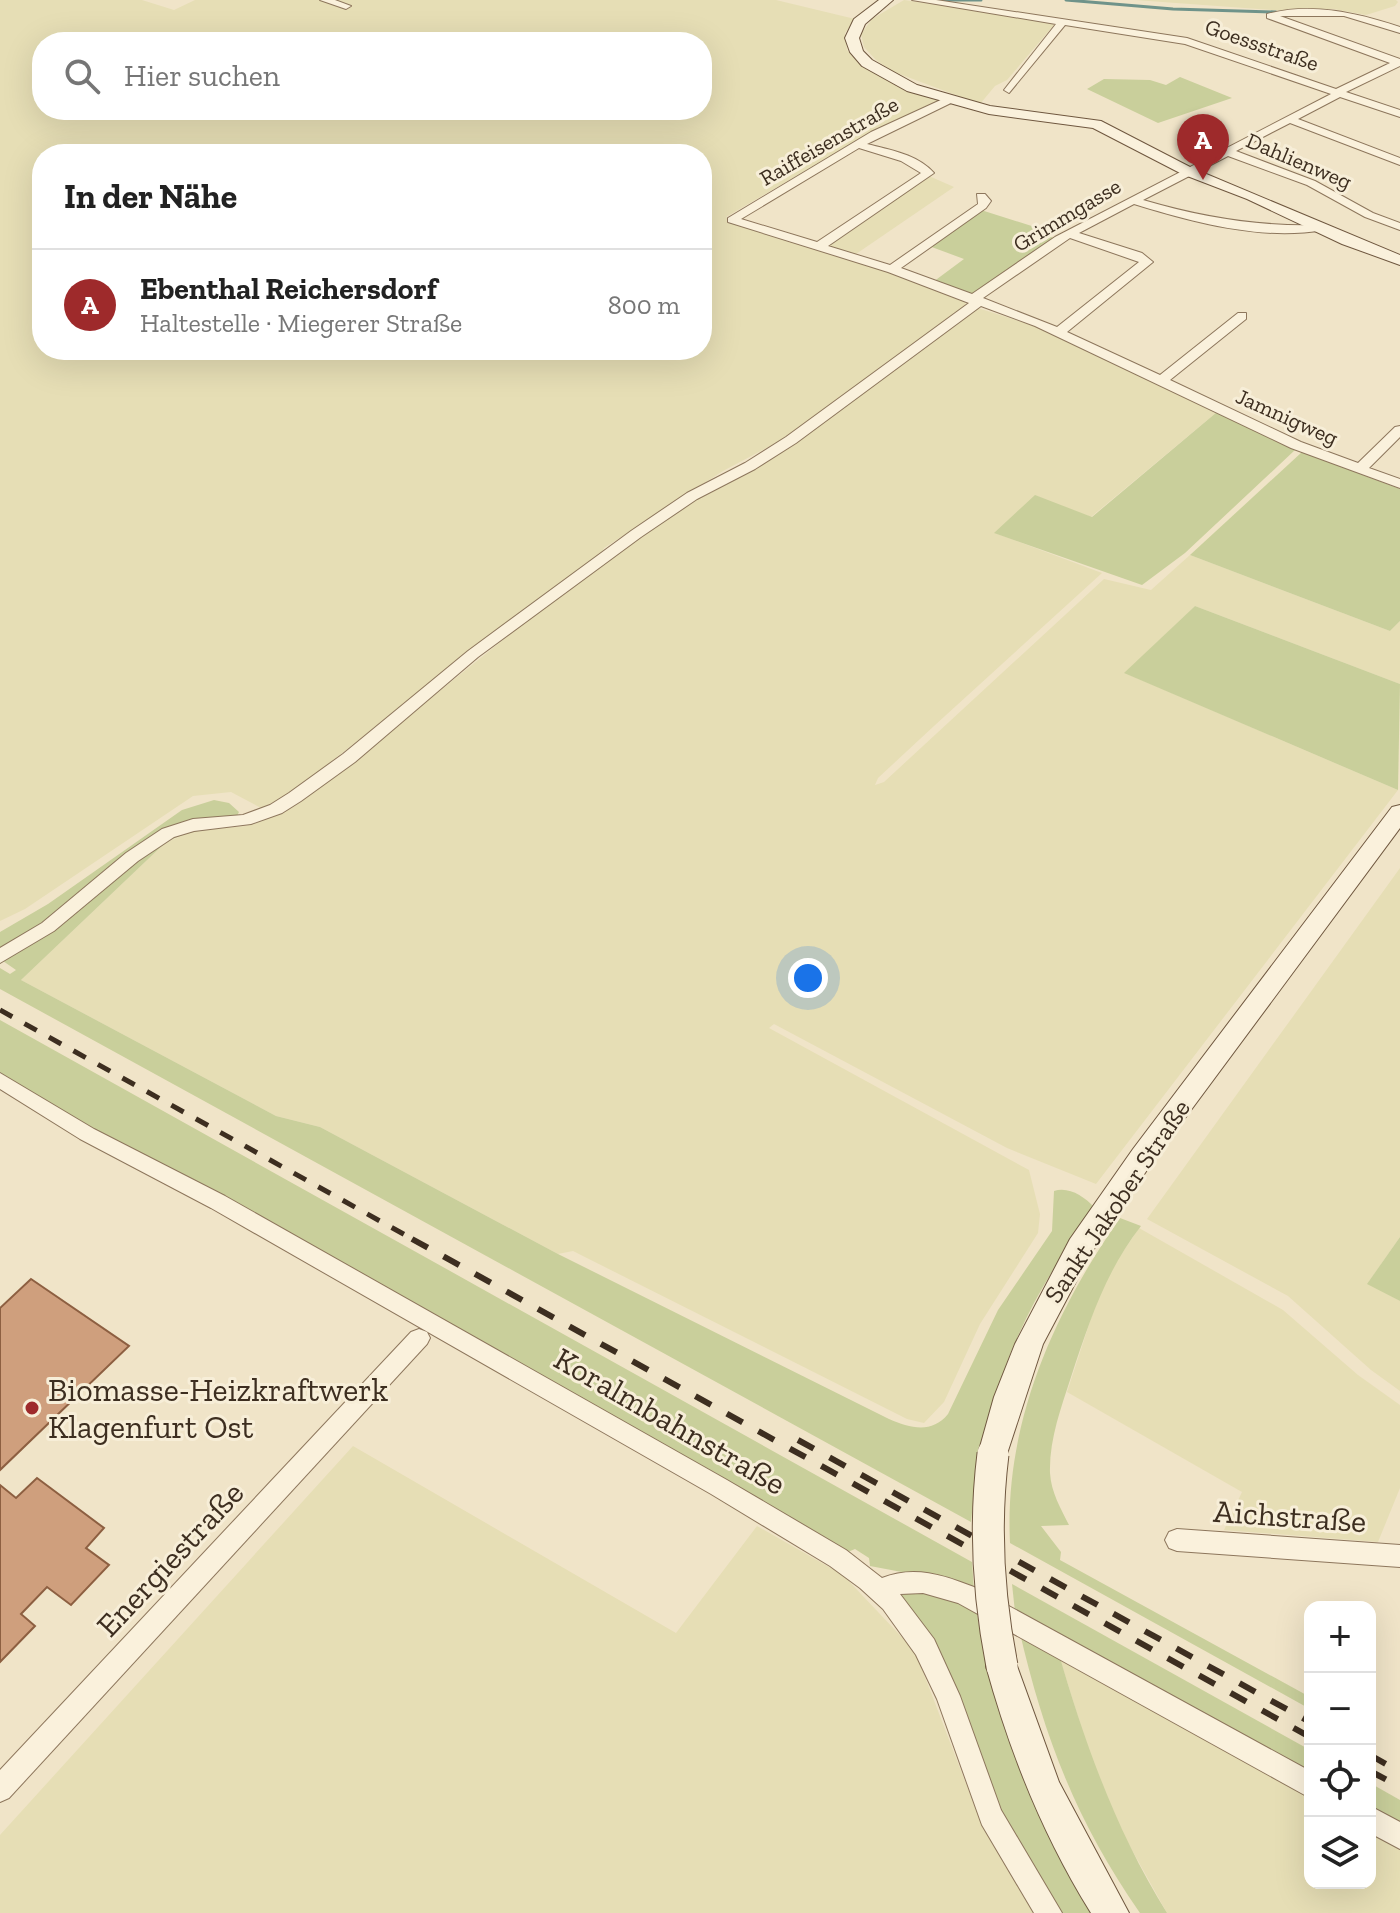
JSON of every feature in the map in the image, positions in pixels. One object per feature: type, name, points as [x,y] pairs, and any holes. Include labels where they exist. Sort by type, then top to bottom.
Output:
[{"type":"main road","points":[[887,0],[855,27],[852,38],[857,52],[875,68],[898,81],[949,100],[1002,112],[1096,124],[1187,171],[1270,203],[1319,228],[1400,260]]},
{"type":"main road","name":"Sankt Jakober Straße","points":[[1111,1913],[1071,1847],[1047,1797],[1016,1715],[1002,1666],[990,1592],[987,1549],[988,1494],[993,1454],[1005,1405],[1027,1342],[1080,1246],[1400,812]]},
{"type":"street","points":[[325,0],[346,6]]},
{"type":"street","name":"Goessstraße","points":[[917,0],[1187,41],[1400,114]]},
{"type":"street","points":[[1399,62],[1274,20],[1270,16],[1275,13],[1338,12],[1400,30]]},
{"type":"street","points":[[1009,90],[1063,22]]},
{"type":"street","name":"Grimmgasse","points":[[8,952],[59,919],[132,857],[168,833],[193,825],[245,820],[276,809],[295,797],[349,758],[473,654],[636,534],[692,496],[750,466],[791,440],[1069,234],[1399,62]]},
{"type":"street","name":"Raiffeisenstraße","points":[[732,220],[857,144],[949,100]]},
{"type":"street","points":[[1288,119],[1400,162]]},
{"type":"street","points":[[819,246],[928,173],[907,160],[857,144]]},
{"type":"street","name":"Dahlienweg","points":[[1226,151],[1311,183],[1369,215],[1400,227]]},
{"type":"street","points":[[892,269],[982,206],[985,201],[981,196]]},
{"type":"street","points":[[1131,200],[1246,225],[1319,228]]},
{"type":"street","name":"Jamnigweg","points":[[732,220],[892,269],[1059,332],[1296,445],[1400,484]]},
{"type":"street","points":[[1059,332],[1147,262],[1138,256],[1069,234]]},
{"type":"street","points":[[1161,381],[1242,316]]},
{"type":"street","points":[[1360,469],[1400,430]]},
{"type":"street","name":"Koralmbahnstraße","points":[[0,1080],[87,1134],[218,1202],[705,1480],[838,1558],[880,1590],[904,1617],[934,1663],[981,1794],[1018,1866],[1049,1913]]},
{"type":"street","name":"Energiestraße","points":[[0,1789],[419,1338]]},
{"type":"street","name":"Aichstraße","points":[[1177,1540],[1400,1556]]},
{"type":"street","points":[[880,1590],[906,1581],[946,1587],[966,1595],[1304,1782]]},
{"type":"street","points":[[1376,1822],[1400,1836]]},
{"type":"shaded area","points":[[0,0],[142,0],[174,10],[195,0],[776,0],[855,19],[845,33],[847,50],[860,63],[904,88],[939,101],[870,133],[726,217],[732,223],[885,269],[964,300],[966,305],[783,439],[723,471],[604,548],[602,553],[524,609],[284,799],[261,808],[231,792],[193,796],[25,909],[0,921]]},
{"type":"shaded area","points":[[904,0],[1054,25],[1007,80],[995,86],[980,104],[894,72],[864,47],[861,34],[872,19]]},
{"type":"shaded area","points":[[1135,0],[1398,2],[1395,6],[1366,15],[1333,9],[1284,11]]},
{"type":"shaded area","points":[[929,176],[954,187],[856,254],[829,246]]},
{"type":"shaded area","points":[[978,308],[1047,330],[1217,412],[1091,517],[1035,496],[995,533],[1102,573],[878,778],[875,785],[884,782],[1104,579],[1151,590],[1190,555],[1390,631],[1400,621],[1400,684],[1195,606],[1125,673],[1398,790],[1096,1184],[1007,1148],[774,1024],[769,1028],[1029,1170],[1040,1214],[1038,1233],[980,1324],[944,1402],[924,1423],[907,1419],[573,1251],[558,1254],[320,1127],[276,1116],[21,980],[165,843],[193,831],[246,826],[275,816],[353,761],[576,581],[702,495],[754,470]]},
{"type":"shaded area","points":[[1400,868],[1400,1237],[1368,1283],[1400,1301],[1400,1391],[1371,1370],[1288,1296],[1147,1219]]},
{"type":"shaded area","points":[[1139,1228],[1283,1310],[1358,1375],[1400,1405],[1400,1488],[1378,1542],[1224,1530],[1242,1492],[1067,1392],[1096,1303],[1112,1268]]},
{"type":"shaded area","points":[[353,1446],[676,1633],[757,1526],[843,1575],[915,1651],[983,1828],[1035,1913],[0,1913],[0,1835]]},
{"type":"shaded area","points":[[1059,1656],[1304,1795],[1304,1889],[1376,1889],[1376,1834],[1400,1848],[1400,1913],[1167,1913],[1127,1841],[1096,1774]]},
{"type":"green space","points":[[1180,77],[1232,98],[1158,123],[1087,89],[1104,79],[1150,80],[1166,85]]},
{"type":"green space","points":[[981,210],[1038,228],[1053,238],[974,294],[965,295],[933,282],[964,259],[929,246]]},
{"type":"green space","points":[[1217,412],[1295,450],[1185,553],[1142,585],[994,533],[1035,495],[1092,517]]},
{"type":"green space","points":[[1302,452],[1400,489],[1400,621],[1390,631],[1190,555]]},
{"type":"green space","points":[[1195,606],[1400,684],[1398,790],[1124,673]]},
{"type":"green space","points":[[214,800],[229,803],[239,812],[237,816],[196,822],[0,952],[0,932],[48,904],[182,810]]},
{"type":"green space","points":[[286,810],[256,822],[194,832],[165,843],[21,980],[276,1116],[320,1127],[558,1254],[889,1419],[913,1427],[928,1427],[948,1414],[998,1310],[1052,1231],[1054,1191],[1065,1190],[1081,1196],[1094,1207],[1034,1302],[1002,1377],[983,1448],[979,1447],[971,1522],[0,989],[0,968],[10,974],[16,970],[3,961],[171,834]]},
{"type":"green space","points":[[0,1020],[972,1562],[974,1591],[944,1580],[870,1566],[869,1558],[855,1549],[848,1552],[88,1129],[0,1073]]},
{"type":"green space","points":[[1120,1218],[1141,1226],[1117,1261],[1099,1298],[1056,1424],[1050,1473],[1052,1487],[1069,1525],[1041,1526],[1061,1552],[1060,1560],[1304,1694],[1304,1706],[1010,1543],[1010,1499],[1024,1414],[1054,1333]]},
{"type":"green space","points":[[1400,1237],[1400,1301],[1367,1284]]},
{"type":"green space","points":[[1012,1584],[1304,1747],[1304,1775],[1015,1612]]},
{"type":"green space","points":[[919,1590],[976,1607],[984,1656],[988,1658],[1025,1782],[1053,1843],[1093,1913],[1057,1913],[1035,1882],[900,1595]]},
{"type":"green space","points":[[1019,1629],[1058,1651],[1079,1720],[1117,1819],[1167,1913],[1140,1913],[1117,1879],[1080,1811],[1051,1742]]},
{"type":"green space","points":[[1376,1786],[1400,1800],[1400,1829],[1376,1815]]},
{"type":"building","name":"Biomasse-Heizkraftwerk Klagenfurt Ost","points":[[31,1279],[129,1346],[0,1470],[0,1308]]},
{"type":"building","name":"Biomasse-Heizkraftwerk Klagenfurt Ost","points":[[37,1478],[104,1528],[86,1548],[109,1565],[71,1605],[47,1587],[21,1614],[35,1626],[0,1662],[0,1485],[16,1498]]},
{"type":"waterway","points":[[932,0],[981,0]]},
{"type":"waterway","points":[[1066,0],[1173,9],[1276,12]]},
{"type":"railway","points":[[0,1010],[416,1241]]},
{"type":"railway","points":[[412,1239],[1304,1734]]},
{"type":"railway","points":[[798,1440],[1304,1719]]},
{"type":"railway","points":[[1376,1758],[1400,1772]]},
{"type":"railway","points":[[1376,1774],[1400,1787]]},
{"type":"place","name":"Ebenthal Reichersdorf","points":[[1203,180]]},
{"type":"place","name":"Biomasse-Heizkraftwerk Klagenfurt Ost","points":[[32,1408]]}]
